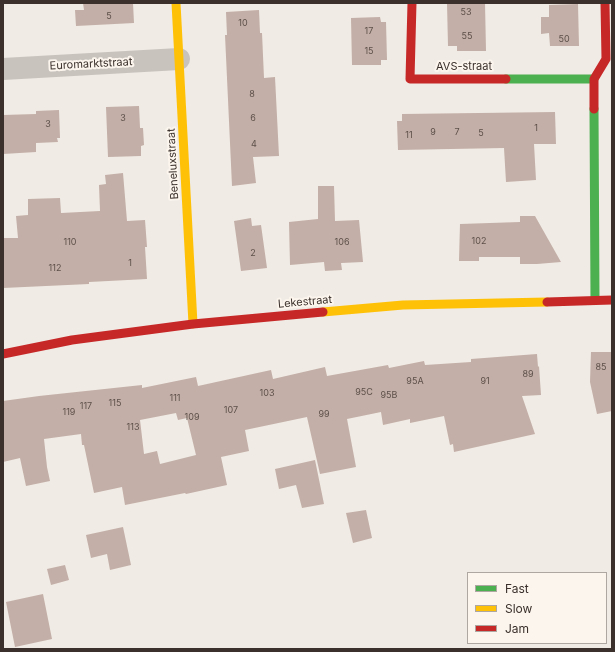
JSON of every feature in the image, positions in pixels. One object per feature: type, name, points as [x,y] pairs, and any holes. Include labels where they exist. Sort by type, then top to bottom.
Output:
[{"type":"street","name":"Beneluxstraat","points":[[176,3],[193,324]]},
{"type":"street","name":"AVS-straat","points":[[412,3],[410,79],[594,79]]},
{"type":"street","points":[[596,300],[594,79],[606,59],[605,3]]},
{"type":"street","name":"Euromarktstraat","points":[[3,69],[179,60]]},
{"type":"street","name":"Lekestraat","points":[[3,354],[72,340],[193,324],[403,305],[612,300]]},
{"type":"building","points":[[83,3],[133,3],[134,23],[76,26],[75,10],[84,10]]},
{"type":"building","points":[[447,3],[485,3],[486,51],[457,51],[457,46],[448,46]]},
{"type":"building","points":[[578,4],[579,46],[550,46],[549,33],[541,34],[541,17],[549,17],[549,5]]},
{"type":"building","points":[[259,10],[260,33],[262,33],[264,78],[275,77],[279,156],[253,157],[256,183],[232,186],[225,35],[227,35],[226,12]]},
{"type":"building","points":[[380,17],[381,22],[386,22],[387,60],[381,60],[381,65],[352,65],[351,18]]},
{"type":"building","points":[[139,106],[140,128],[143,128],[144,145],[141,146],[141,156],[108,157],[106,107]]},
{"type":"building","points":[[59,110],[60,138],[57,138],[58,142],[36,143],[36,152],[3,154],[3,115],[36,114],[36,111]]},
{"type":"building","points":[[555,112],[556,144],[534,144],[536,180],[506,182],[504,148],[398,150],[397,121],[402,121],[402,114]]},
{"type":"building","points":[[123,173],[127,221],[145,220],[147,279],[89,282],[89,284],[3,288],[3,238],[18,238],[16,216],[28,215],[28,199],[60,198],[61,213],[100,211],[99,185],[106,184],[105,175]]},
{"type":"building","points":[[318,186],[334,186],[335,221],[359,220],[363,262],[341,263],[342,270],[325,271],[324,262],[290,265],[289,222],[318,219]]},
{"type":"building","points":[[520,216],[535,216],[561,262],[520,264],[520,257],[479,257],[479,261],[459,261],[460,224],[520,222]]},
{"type":"building","points":[[251,218],[252,226],[261,225],[267,268],[241,271],[234,221]]},
{"type":"building","points":[[591,352],[612,352],[612,411],[597,414],[590,382]]},
{"type":"building","points":[[537,354],[541,395],[522,396],[535,434],[454,452],[453,444],[450,445],[444,416],[410,423],[410,419],[383,425],[381,412],[347,419],[356,467],[320,474],[307,417],[245,430],[249,451],[221,457],[227,485],[125,505],[122,487],[94,493],[84,445],[82,445],[81,434],[44,439],[50,481],[26,486],[20,458],[3,462],[3,401],[142,385],[142,388],[196,377],[198,386],[271,370],[273,379],[325,367],[327,376],[388,365],[389,368],[424,361],[425,365],[471,362],[471,359]],"holes":[[[176,413],[178,420],[187,418],[196,455],[160,464],[157,451],[144,454],[140,420]]]},
{"type":"building","points":[[315,460],[324,504],[302,508],[296,485],[279,489],[275,469]]},
{"type":"building","points":[[366,510],[372,538],[353,543],[346,513]]},
{"type":"building","points":[[123,527],[131,565],[110,570],[107,554],[91,558],[86,535]]},
{"type":"building","points":[[65,565],[69,580],[51,585],[47,569]]},
{"type":"building","points":[[43,594],[52,639],[15,647],[6,602]]},
{"type":"traffic: fast","points":[[506,79],[594,79]]},
{"type":"traffic: fast","points":[[594,109],[595,300]]},
{"type":"traffic: slow","points":[[176,3],[193,324]]},
{"type":"traffic: slow","points":[[323,312],[403,305],[547,302]]},
{"type":"traffic: jam","points":[[412,3],[410,79],[506,79]]},
{"type":"traffic: jam","points":[[594,109],[594,79],[606,59],[605,3]]},
{"type":"traffic: jam","points":[[547,302],[612,300]]},
{"type":"traffic: jam","points":[[3,354],[72,340],[193,324],[323,312]]}]
